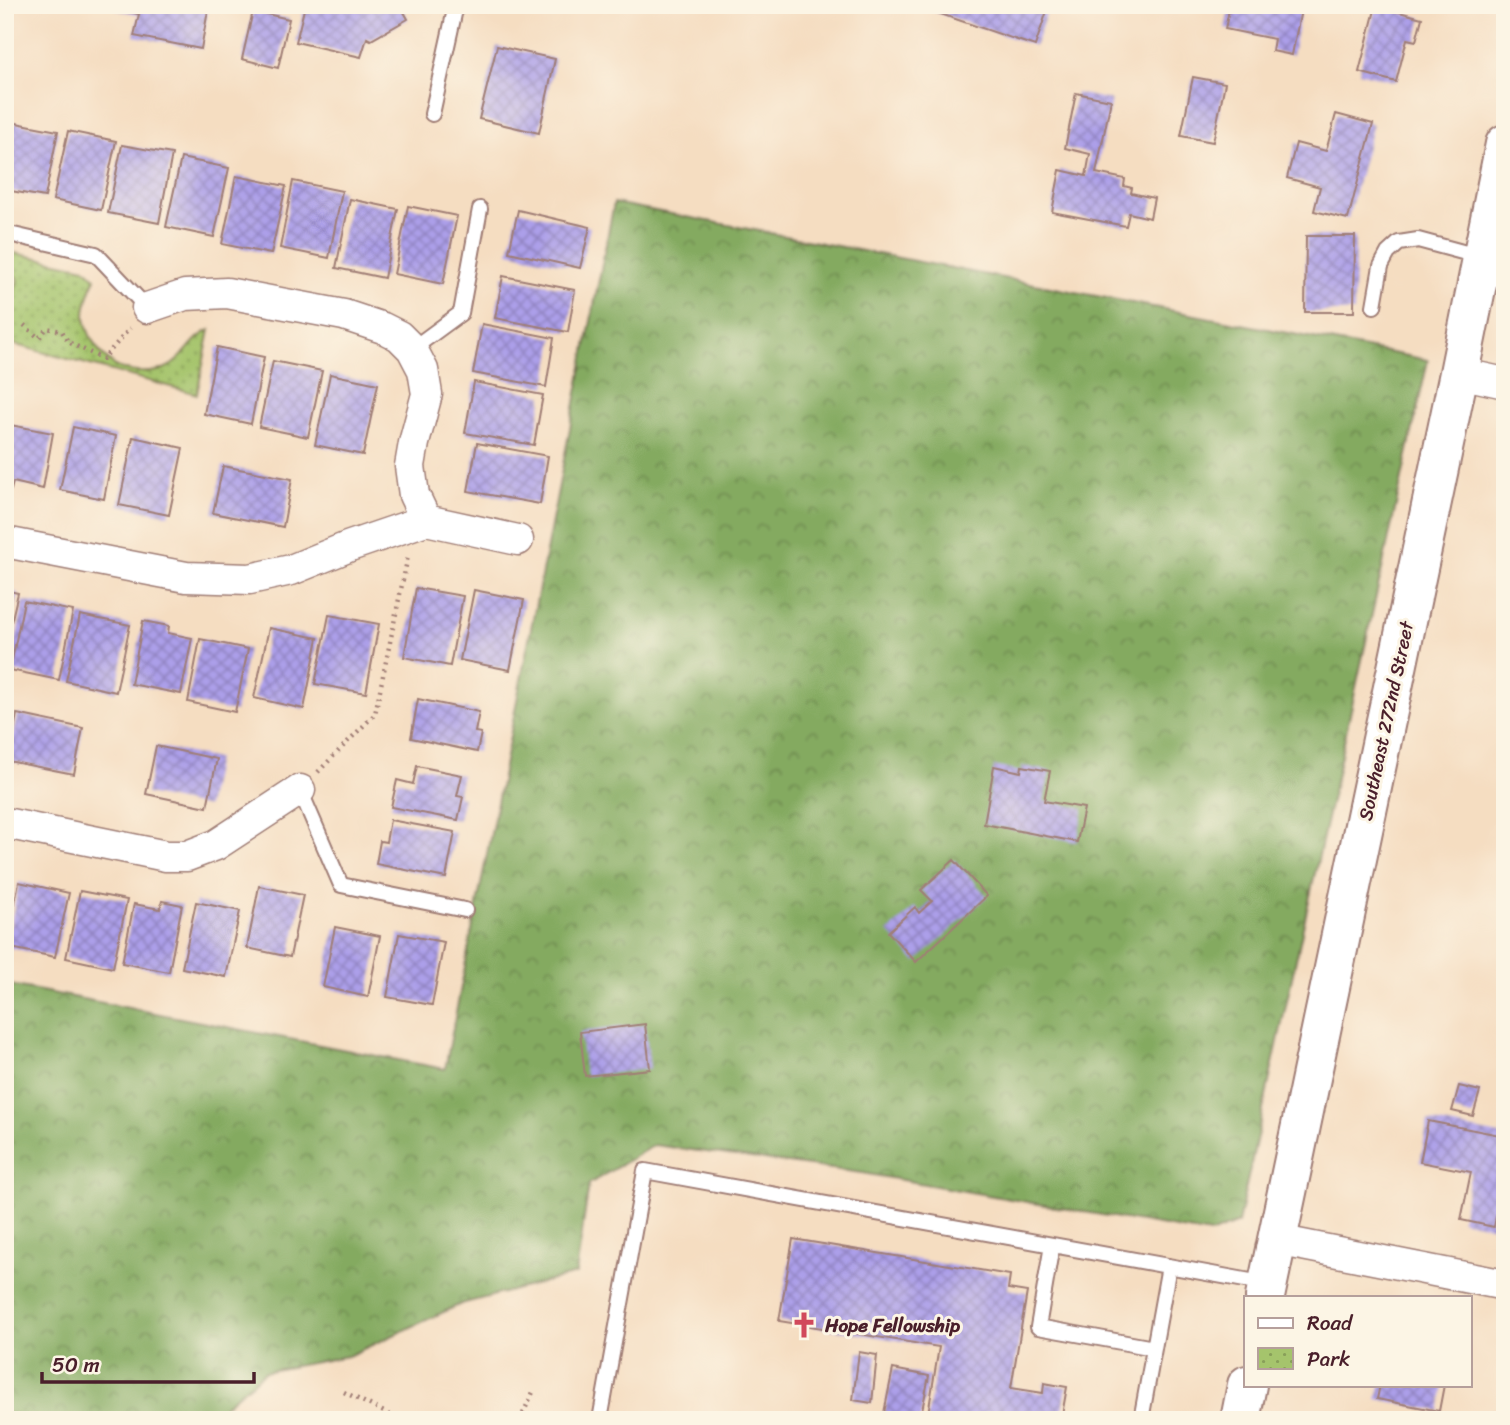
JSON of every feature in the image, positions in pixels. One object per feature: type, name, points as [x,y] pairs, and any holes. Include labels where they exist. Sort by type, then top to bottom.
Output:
[{"type":"main road","name":"Southeast 272nd Street","points":[[1267,1291],[1505,144]]},
{"type":"main road","points":[[1240,1420],[1247,1386]]},
{"type":"street","points":[[147,309],[185,295],[227,293],[344,316],[399,336],[412,349],[423,370],[426,394],[410,466],[420,522]]},
{"type":"street","points":[[1458,373],[1505,383]]},
{"type":"street","points":[[5,542],[187,577],[250,579],[291,570],[350,545],[420,522],[518,540]]},
{"type":"street","points":[[5,823],[166,856],[187,856],[216,845],[300,790]]},
{"type":"street","points":[[1277,1240],[1505,1285]]},
{"type":"lane","points":[[432,114],[456,5]]},
{"type":"lane","points":[[412,349],[461,313],[480,209]]},
{"type":"lane","points":[[5,233],[96,254],[147,309]]},
{"type":"lane","points":[[1374,306],[1381,266],[1388,253],[1399,243],[1418,240],[1482,258]]},
{"type":"lane","points":[[300,790],[341,885],[466,910]]},
{"type":"lane","points":[[600,1420],[645,1171],[1169,1266],[1267,1291]]},
{"type":"lane","points":[[1052,1245],[1038,1326],[1154,1348]]},
{"type":"lane","points":[[1141,1420],[1169,1266]]},
{"type":"path","points":[[24,325],[39,338],[47,328],[62,331],[68,342],[103,359],[147,309]]},
{"type":"path","points":[[300,790],[375,714],[420,522]]},
{"type":"path","points":[[520,1420],[534,1390]]},
{"type":"path","points":[[344,1392],[400,1420]]},
{"type":"green space","points":[[614,203],[1428,360],[1238,1223],[1210,1234],[862,1173],[654,1145],[589,1184],[576,1274],[461,1304],[348,1356],[264,1372],[224,1406],[214,1420],[38,1420],[5,1413],[5,984],[445,1069]]},
{"type":"green space","points":[[5,251],[85,268],[95,278],[85,310],[87,329],[103,355],[119,368],[146,372],[166,368],[210,330],[197,394],[5,342],[5,329],[18,278],[5,275]]},
{"type":"building","points":[[117,5],[209,5],[201,49],[134,36],[139,14],[116,10]]},
{"type":"building","points":[[305,5],[400,5],[408,19],[371,40],[367,38],[361,57],[296,42]]},
{"type":"building","points":[[927,5],[1049,5],[1035,46],[926,9]]},
{"type":"building","points":[[1230,5],[1302,5],[1292,55],[1272,51],[1274,39],[1225,29]]},
{"type":"building","points":[[1376,6],[1422,18],[1416,41],[1407,39],[1396,82],[1359,72]]},
{"type":"building","points":[[253,11],[289,19],[278,68],[242,59]]},
{"type":"building","points":[[497,46],[555,59],[539,133],[479,119]]},
{"type":"building","points":[[1193,77],[1225,83],[1213,142],[1181,136]]},
{"type":"building","points":[[1076,93],[1111,100],[1096,173],[1125,179],[1124,186],[1132,188],[1131,193],[1154,198],[1150,218],[1129,213],[1126,226],[1052,212],[1060,170],[1086,176],[1090,154],[1065,148]]},
{"type":"building","points":[[1336,114],[1373,124],[1348,219],[1314,211],[1320,187],[1287,178],[1296,143],[1326,151]]},
{"type":"building","points":[[11,122],[58,131],[45,197],[5,190],[5,151]]},
{"type":"building","points":[[68,131],[116,141],[101,210],[53,200]]},
{"type":"building","points":[[122,145],[172,154],[159,223],[108,213]]},
{"type":"building","points":[[181,158],[229,168],[214,237],[166,227]]},
{"type":"building","points":[[236,176],[286,186],[271,254],[222,244]]},
{"type":"building","points":[[293,181],[342,191],[329,258],[280,248]]},
{"type":"building","points":[[350,199],[398,209],[384,278],[336,268]]},
{"type":"building","points":[[408,206],[457,216],[443,284],[394,274]]},
{"type":"building","points":[[518,210],[590,227],[580,268],[509,252]]},
{"type":"building","points":[[1306,236],[1355,236],[1354,312],[1305,312]]},
{"type":"building","points":[[503,276],[575,290],[568,332],[495,318]]},
{"type":"building","points":[[482,324],[554,338],[546,387],[473,373]]},
{"type":"building","points":[[217,347],[264,357],[251,424],[204,414]]},
{"type":"building","points":[[273,361],[322,371],[308,437],[259,427]]},
{"type":"building","points":[[330,374],[378,384],[363,455],[315,445]]},
{"type":"building","points":[[474,382],[543,395],[534,445],[465,433]]},
{"type":"building","points":[[5,424],[53,433],[43,489],[13,482],[11,490],[5,489]]},
{"type":"building","points":[[73,427],[116,436],[104,499],[60,490]]},
{"type":"building","points":[[133,437],[183,448],[169,515],[119,505]]},
{"type":"building","points":[[477,443],[548,456],[540,504],[468,491]]},
{"type":"building","points":[[223,466],[292,479],[283,527],[213,513]]},
{"type":"building","points":[[416,588],[463,596],[450,666],[404,657]]},
{"type":"building","points":[[5,590],[18,593],[6,644],[5,644]]},
{"type":"building","points":[[474,590],[524,600],[510,670],[460,660]]},
{"type":"building","points":[[24,601],[73,611],[59,680],[10,670]]},
{"type":"building","points":[[80,615],[130,625],[116,692],[66,681]]},
{"type":"building","points":[[329,615],[379,624],[366,693],[315,684]]},
{"type":"building","points":[[143,621],[169,626],[168,633],[192,638],[181,694],[131,684]]},
{"type":"building","points":[[269,628],[318,638],[304,709],[254,698]]},
{"type":"building","points":[[200,639],[248,649],[235,712],[188,702]]},
{"type":"building","points":[[418,699],[479,712],[475,732],[481,733],[477,752],[411,738]]},
{"type":"building","points":[[17,714],[83,728],[74,774],[8,761]]},
{"type":"building","points":[[156,746],[217,759],[207,807],[146,794]]},
{"type":"building","points":[[417,766],[462,775],[457,796],[463,797],[458,820],[391,807],[397,780],[413,784]]},
{"type":"building","points":[[994,766],[1021,772],[1022,766],[1050,771],[1044,801],[1084,808],[1077,842],[984,824]]},
{"type":"building","points":[[390,820],[455,832],[446,878],[376,864],[380,841],[386,842]]},
{"type":"building","points":[[954,860],[987,896],[916,962],[888,932],[915,907],[919,913],[932,901],[921,890]]},
{"type":"building","points":[[19,882],[69,893],[55,957],[6,947]]},
{"type":"building","points":[[5,883],[11,884],[7,907],[5,906]]},
{"type":"building","points":[[259,886],[303,895],[290,957],[247,948]]},
{"type":"building","points":[[80,891],[127,900],[113,968],[66,958]]},
{"type":"building","points":[[162,901],[182,905],[169,972],[122,963],[134,904],[160,909]]},
{"type":"building","points":[[196,902],[240,911],[226,977],[182,968]]},
{"type":"building","points":[[335,927],[380,936],[368,997],[323,987]]},
{"type":"building","points":[[399,934],[444,942],[432,1005],[387,997]]},
{"type":"building","points":[[645,1024],[650,1069],[585,1076],[580,1032]]},
{"type":"building","points":[[1459,1086],[1480,1091],[1473,1116],[1452,1111]]},
{"type":"building","points":[[1428,1121],[1505,1136],[1505,1173],[1494,1227],[1461,1220],[1471,1172],[1420,1162]]},
{"type":"building","points":[[793,1239],[1010,1275],[1008,1289],[1027,1292],[1011,1388],[1043,1393],[1044,1383],[1067,1387],[1062,1415],[1079,1420],[927,1420],[939,1347],[779,1321]]},
{"type":"building","points":[[859,1352],[877,1355],[872,1403],[853,1400]]},
{"type":"building","points":[[893,1369],[929,1376],[920,1420],[884,1413]]},
{"type":"building","points":[[1380,1386],[1444,1386],[1439,1411],[1377,1399]]},
{"type":"place","name":"Hope Fellowship","points":[[804,1325]]}]
